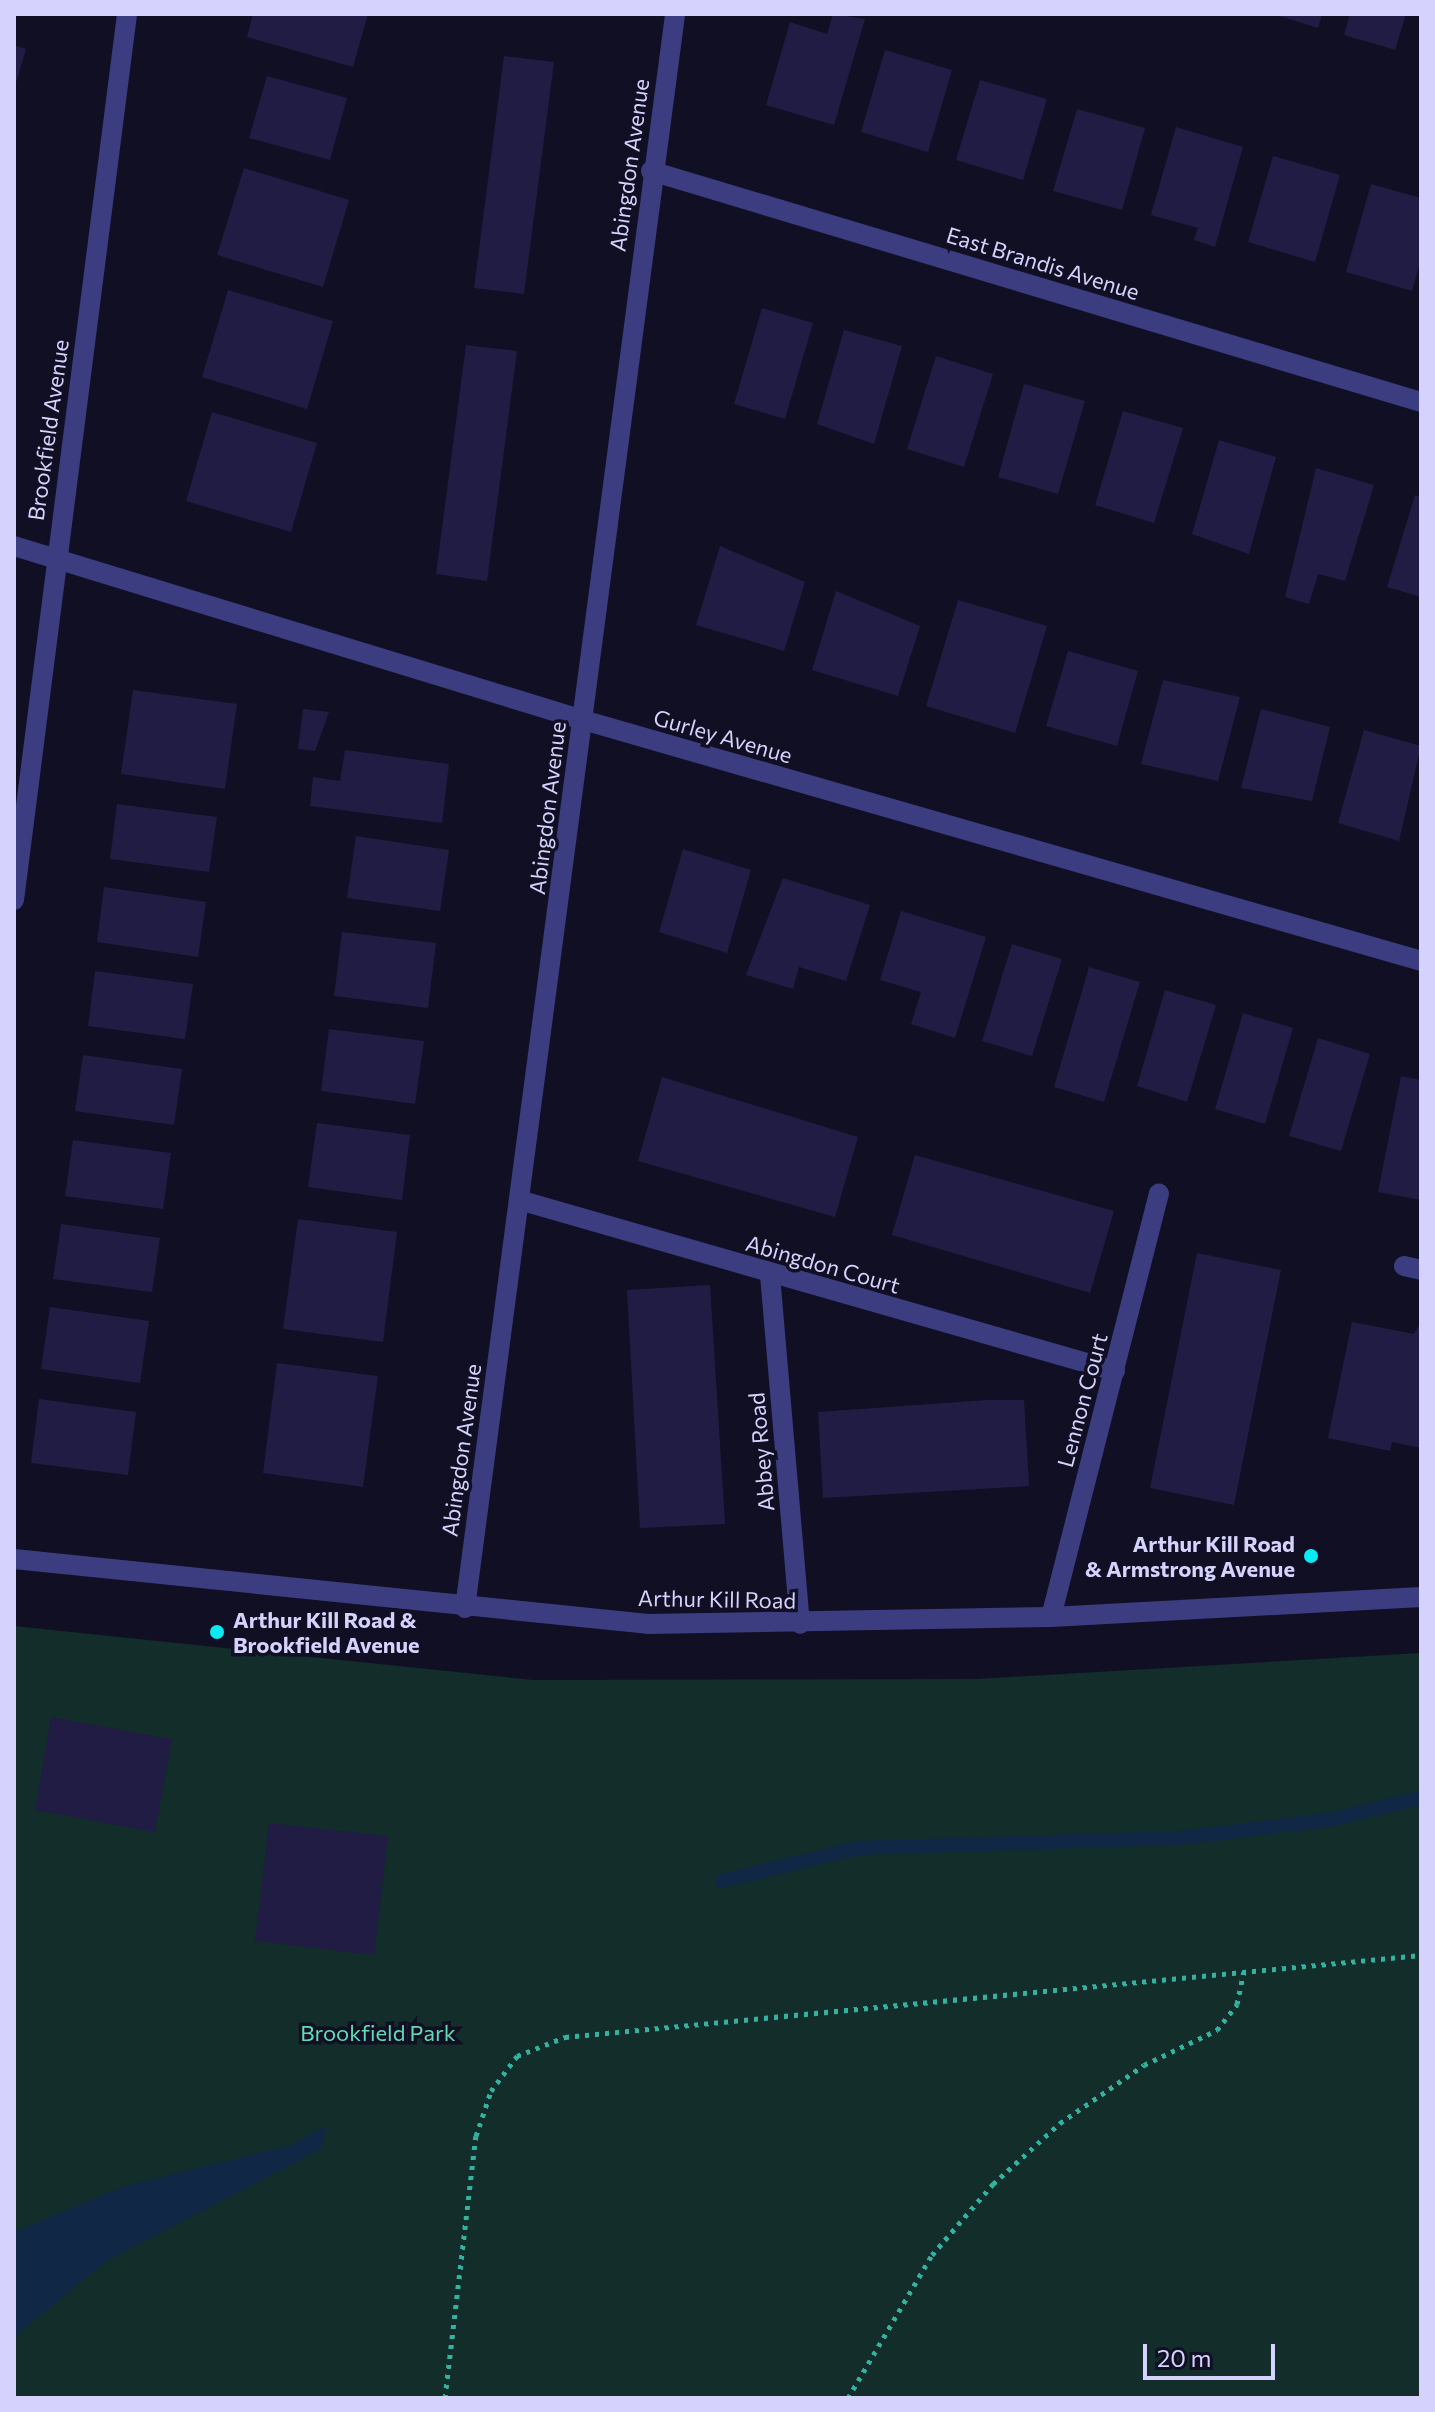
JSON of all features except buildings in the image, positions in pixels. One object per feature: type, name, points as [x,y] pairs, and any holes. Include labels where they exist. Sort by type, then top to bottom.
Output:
[{"type":"street","name":"Brookfield Avenue","points":[[14,900],[55,558],[127,14]]},
{"type":"street","name":"Abingdon Avenue","points":[[465,1608],[583,720],[651,171],[675,14]]},
{"type":"street","name":"East Brandis Avenue","points":[[651,171],[1421,402]]},
{"type":"street","name":"Gurley Avenue","points":[[14,546],[583,720],[1421,961]]},
{"type":"street","name":"Lennon Court","points":[[1051,1617],[1159,1194]]},
{"type":"street","name":"Abingdon Court","points":[[519,1200],[770,1275],[1115,1371]]},
{"type":"street","name":"Abbey Road","points":[[770,1275],[800,1624]]},
{"type":"street","name":"Arthur Kill Road","points":[[14,1559],[465,1608],[648,1624],[800,1624],[1051,1617],[1421,1597]]},
{"type":"path","points":[[445,2398],[476,2136],[491,2091],[517,2056],[565,2037],[1421,1955]]},
{"type":"path","points":[[848,2398],[932,2255],[993,2184],[1072,2114],[1144,2065],[1217,2030],[1237,2004],[1244,1972]]},
{"type":"green space","name":"Brookfield Park","points":[[14,1626],[533,1680],[976,1679],[1421,1653],[1421,2398],[14,2398]]},
{"type":"water","points":[[327,2125],[321,2149],[108,2260],[14,2337],[14,2232],[125,2186],[292,2145]]},
{"type":"waterway","points":[[722,1881],[858,1848],[1181,1838],[1328,1820],[1421,1798]]},
{"type":"place","name":"Arthur Kill Road & Armstrong Avenue","points":[[1311,1556]]},
{"type":"place","name":"Arthur Kill Road & Brookfield Avenue","points":[[217,1632]]}]
